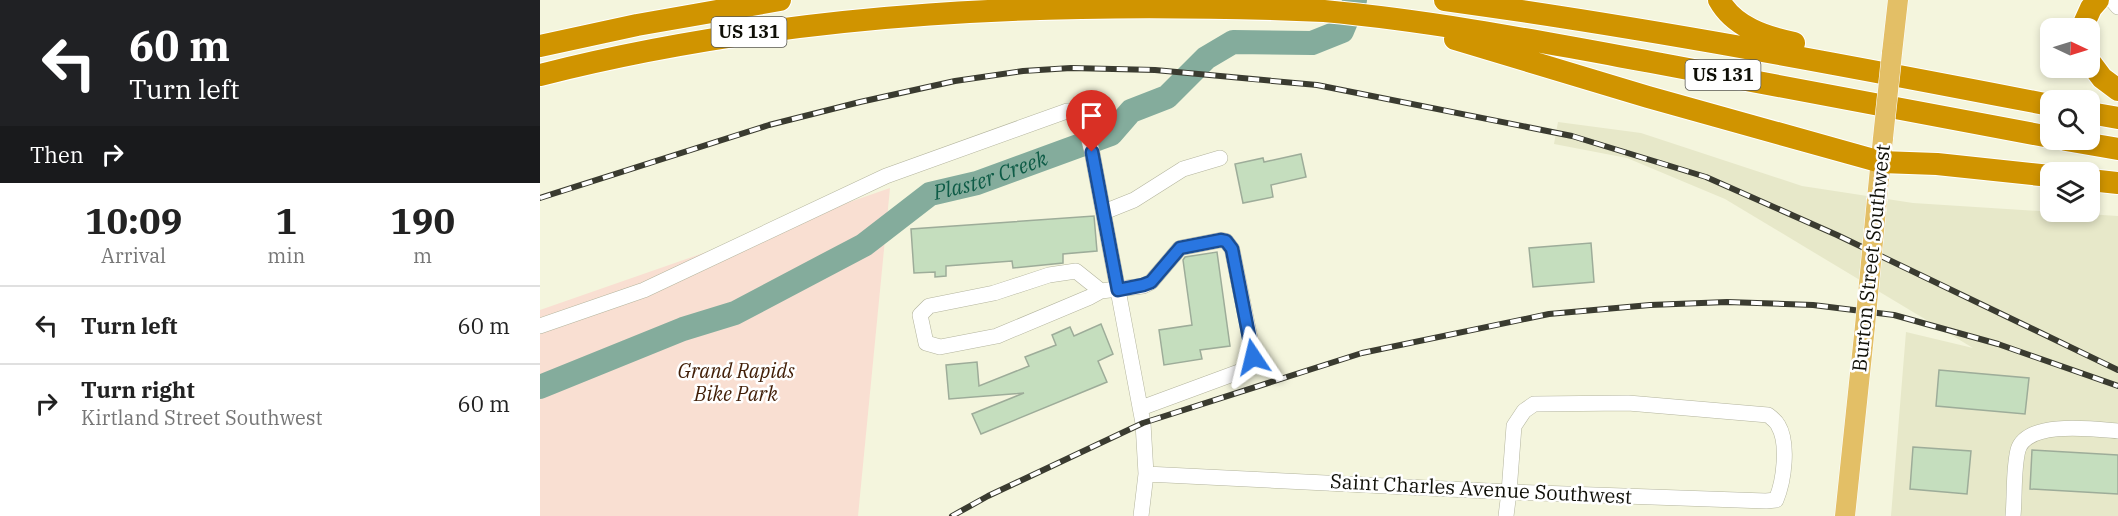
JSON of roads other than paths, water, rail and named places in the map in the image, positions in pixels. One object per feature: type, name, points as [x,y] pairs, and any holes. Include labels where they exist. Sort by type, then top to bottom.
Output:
[{"type":"highway","name":"US 131","points":[[540,46],[637,25],[780,0]]},
{"type":"highway","name":"US 131","points":[[1445,0],[1581,20],[1828,62],[2040,103]]},
{"type":"highway","points":[[1719,0],[1730,14],[1748,27],[1773,38],[1804,45],[1828,62]]},
{"type":"highway","points":[[2086,18],[2098,0]]},
{"type":"highway","name":"US 131","points":[[540,75],[645,51],[752,31],[851,18],[961,8],[1068,3],[1175,3],[1271,7],[1393,18],[1547,43],[2040,135]]},
{"type":"highway","points":[[1393,18],[1480,47],[1648,97],[1881,162],[1936,164],[2040,175]]},
{"type":"highway","points":[[2100,75],[2118,90]]},
{"type":"highway","points":[[2100,115],[2118,118]]},
{"type":"highway","points":[[2100,146],[2118,149]]},
{"type":"highway","points":[[2100,181],[2118,183]]},
{"type":"main road","name":"Burton Street Southwest","points":[[1845,516],[1899,0]]},
{"type":"street","points":[[2112,0],[2118,7]]},
{"type":"street","points":[[540,326],[644,290],[886,176],[1067,111],[1076,112],[1083,116],[1092,152],[1141,408],[1146,474],[1141,516]]},
{"type":"street","points":[[1104,212],[1134,200],[1183,169],[1220,159]]},
{"type":"street","points":[[1101,291],[1076,271],[1049,274],[994,293],[929,306],[920,315],[926,343],[940,347],[997,336],[1101,291],[1118,290],[1151,282],[1180,248],[1226,241],[1232,249],[1252,348],[1253,357],[1250,364],[1244,370],[1141,408]]},
{"type":"street","name":"Saint Charles Avenue Southwest","points":[[1146,474],[1509,492],[1766,501],[1776,500],[1781,487],[1784,437],[1778,423],[1768,415],[1628,403],[1534,404],[1524,411],[1514,426],[1509,492]]},
{"type":"street","points":[[2013,516],[2016,466],[2019,448],[2025,439],[2041,432],[2060,428],[2118,431]]},
{"type":"street","points":[[1506,516],[1509,492]]},
{"type":"waterway","name":"Plaster Creek","points":[[540,387],[683,329],[735,313],[864,245],[930,194],[977,183],[1111,134],[1131,111],[1167,97],[1206,58],[1233,42],[1312,43],[1342,31],[1355,0]]},
{"type":"railway","points":[[540,198],[769,125],[955,81],[1023,71],[1071,68],[1155,70],[1317,85],[1572,136],[1706,177],[1837,235],[2118,370]]},
{"type":"railway","points":[[952,516],[988,496],[1143,423],[1362,353],[1549,314],[1650,305],[1727,302],[1813,305],[1894,315],[1998,344],[2118,386]]},
{"type":"park label","name":"Grand Rapids Bike Park","points":[[736,382]]}]
